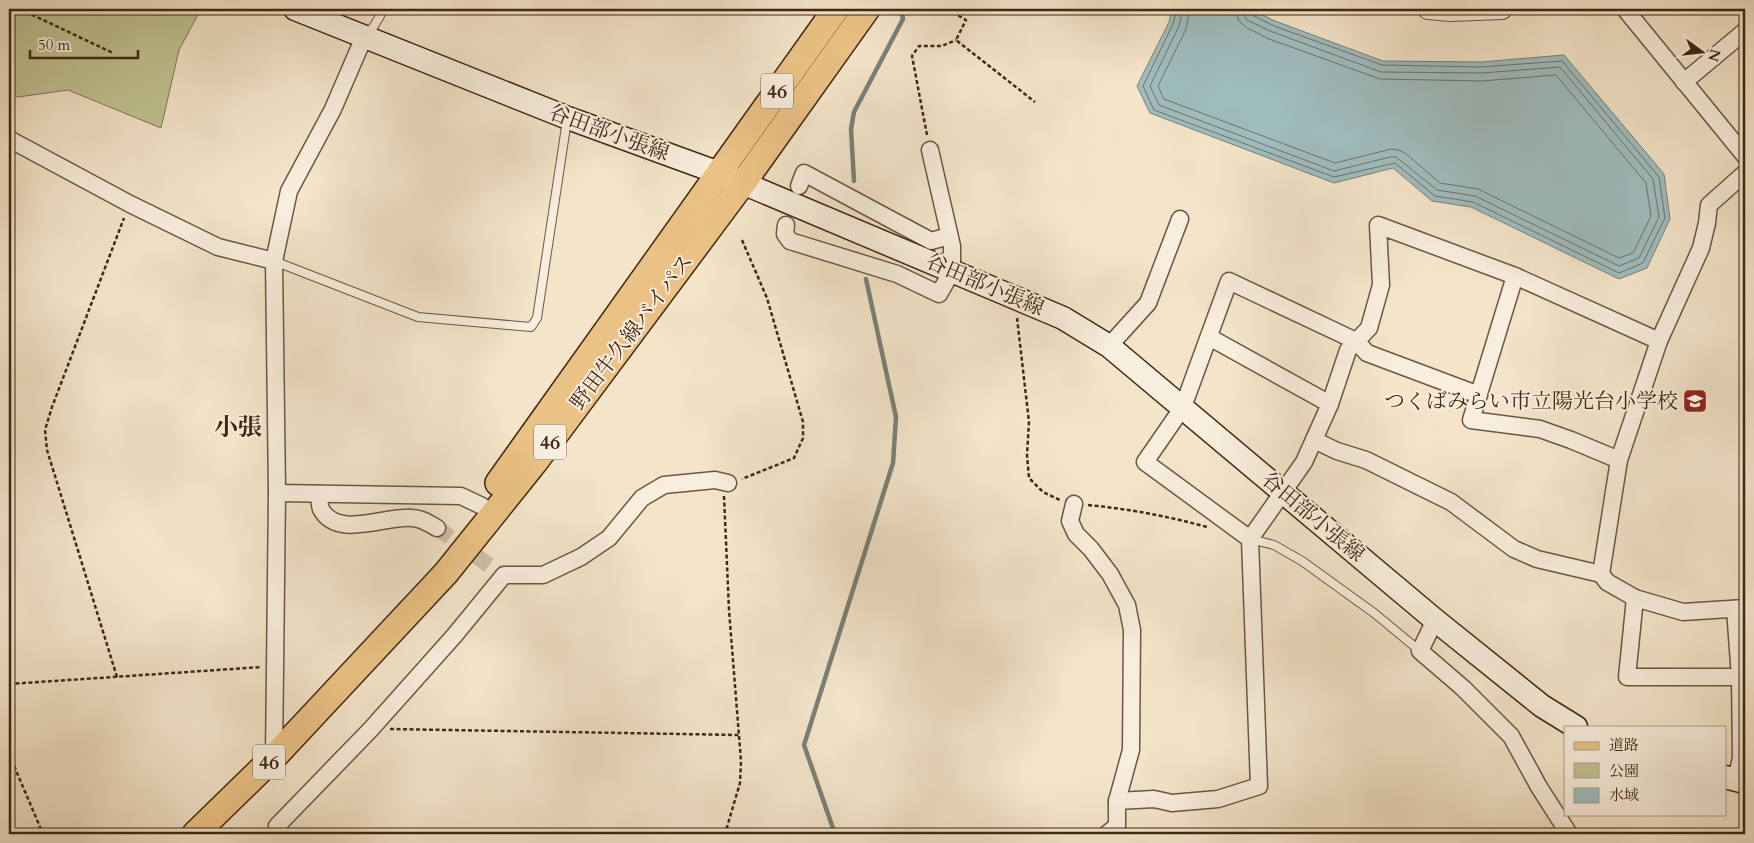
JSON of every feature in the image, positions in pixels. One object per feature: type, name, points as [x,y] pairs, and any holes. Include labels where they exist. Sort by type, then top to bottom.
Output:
[{"type":"main road","name":"谷田部小張線","points":[[296,9],[568,118],[719,173],[1063,318],[1109,346],[1435,620],[1542,706],[1574,726]]},
{"type":"main road","name":"野田牛久線バイパス","points":[[339,687],[482,506],[836,9]]},
{"type":"main road","name":"野田牛久線バイパス","points":[[195,834],[274,757],[446,573],[535,462],[743,183],[868,9]]},
{"type":"street","points":[[1428,9],[1450,11],[1502,9]]},
{"type":"street","points":[[1625,9],[1745,156]]},
{"type":"street","points":[[1684,82],[1745,31]]},
{"type":"street","points":[[274,757],[277,493],[274,261],[289,191],[334,109],[364,37]]},
{"type":"street","points":[[9,139],[130,204],[218,247],[274,261]]},
{"type":"street","points":[[786,225],[785,234],[790,241],[897,274],[938,294],[952,271],[952,246],[930,150]]},
{"type":"street","points":[[1601,574],[1619,460],[1659,341],[1701,248],[1709,205],[1745,172]]},
{"type":"street","points":[[799,186],[804,173],[930,241],[949,236]]},
{"type":"street","points":[[1109,346],[1148,302],[1180,219]]},
{"type":"street","points":[[1117,801],[1154,799],[1172,803],[1218,799],[1259,786],[1250,539],[1304,462],[1330,404],[1348,350],[1369,328],[1381,285],[1378,225],[1515,276],[1659,341]]},
{"type":"street","points":[[1515,276],[1472,420],[1540,429],[1619,460]]},
{"type":"street","points":[[1250,539],[1145,462],[1183,407],[1229,281],[1356,341],[1367,353],[1479,395]]},
{"type":"street","points":[[1209,337],[1330,404]]},
{"type":"street","points":[[1314,440],[1337,451],[1366,460],[1451,502],[1514,549],[1537,558],[1601,574],[1607,582],[1635,598],[1683,612],[1740,609],[1742,758],[1736,780]]},
{"type":"street","points":[[277,834],[277,826],[371,729],[454,636],[499,572],[542,575],[581,557],[609,538],[642,498],[664,485],[715,480],[728,483]]},
{"type":"street","points":[[277,493],[461,496],[482,506]]},
{"type":"street","points":[[319,494],[320,508],[329,518],[342,524],[356,525],[412,518],[438,528]]},
{"type":"street","points":[[1074,504],[1070,521],[1076,534],[1091,549],[1110,574],[1127,605],[1132,630],[1131,750],[1117,801],[1114,832]]},
{"type":"street","points":[[1635,598],[1627,677],[1741,667]]},
{"type":"street","points":[[1435,620],[1420,651],[1463,688],[1511,736],[1539,787],[1569,834]]},
{"type":"lane","points":[[364,37],[374,26],[384,9]]},
{"type":"lane","points":[[274,261],[418,317],[531,327],[537,318],[568,118]]},
{"type":"lane","points":[[1250,539],[1274,545],[1302,561],[1374,613],[1420,651]]},
{"type":"path","points":[[20,9],[114,53]]},
{"type":"path","points":[[930,150],[912,56],[919,46],[942,46],[956,40],[966,20],[947,9]]},
{"type":"path","points":[[956,40],[1035,102]]},
{"type":"path","points":[[117,677],[47,450],[45,430],[52,407],[130,204]]},
{"type":"path","points":[[725,834],[740,783],[739,735],[729,610],[724,496],[728,483],[794,458],[803,438],[803,422],[767,298],[742,240]]},
{"type":"path","points":[[1011,296],[1017,320],[1027,397],[1029,478],[1043,492],[1074,504],[1133,510],[1172,517],[1215,530]]},
{"type":"path","points":[[9,684],[276,666]]},
{"type":"path","points":[[371,729],[739,735]]},
{"type":"path","points":[[9,754],[43,834]]},
{"type":"green space","points":[[9,9],[201,9],[179,50],[161,128],[68,90],[18,97],[9,96]]},
{"type":"water","points":[[1172,9],[1250,9],[1275,21],[1383,61],[1481,62],[1564,55],[1664,174],[1670,219],[1647,268],[1619,279],[1471,207],[1432,201],[1393,168],[1334,183],[1150,113],[1137,86],[1169,22]]},
{"type":"waterway","points":[[854,181],[851,129],[854,112],[903,19],[901,9]]},
{"type":"waterway","points":[[835,834],[804,745],[893,463],[896,417],[866,279]]},
{"type":"tunnel","points":[[437,528],[494,569]]},
{"type":"place","name":"つくばみらい市立陽光台小学校","points":[[1695,401]]},
{"type":"district","name":"小張","points":[[238,427]]}]
